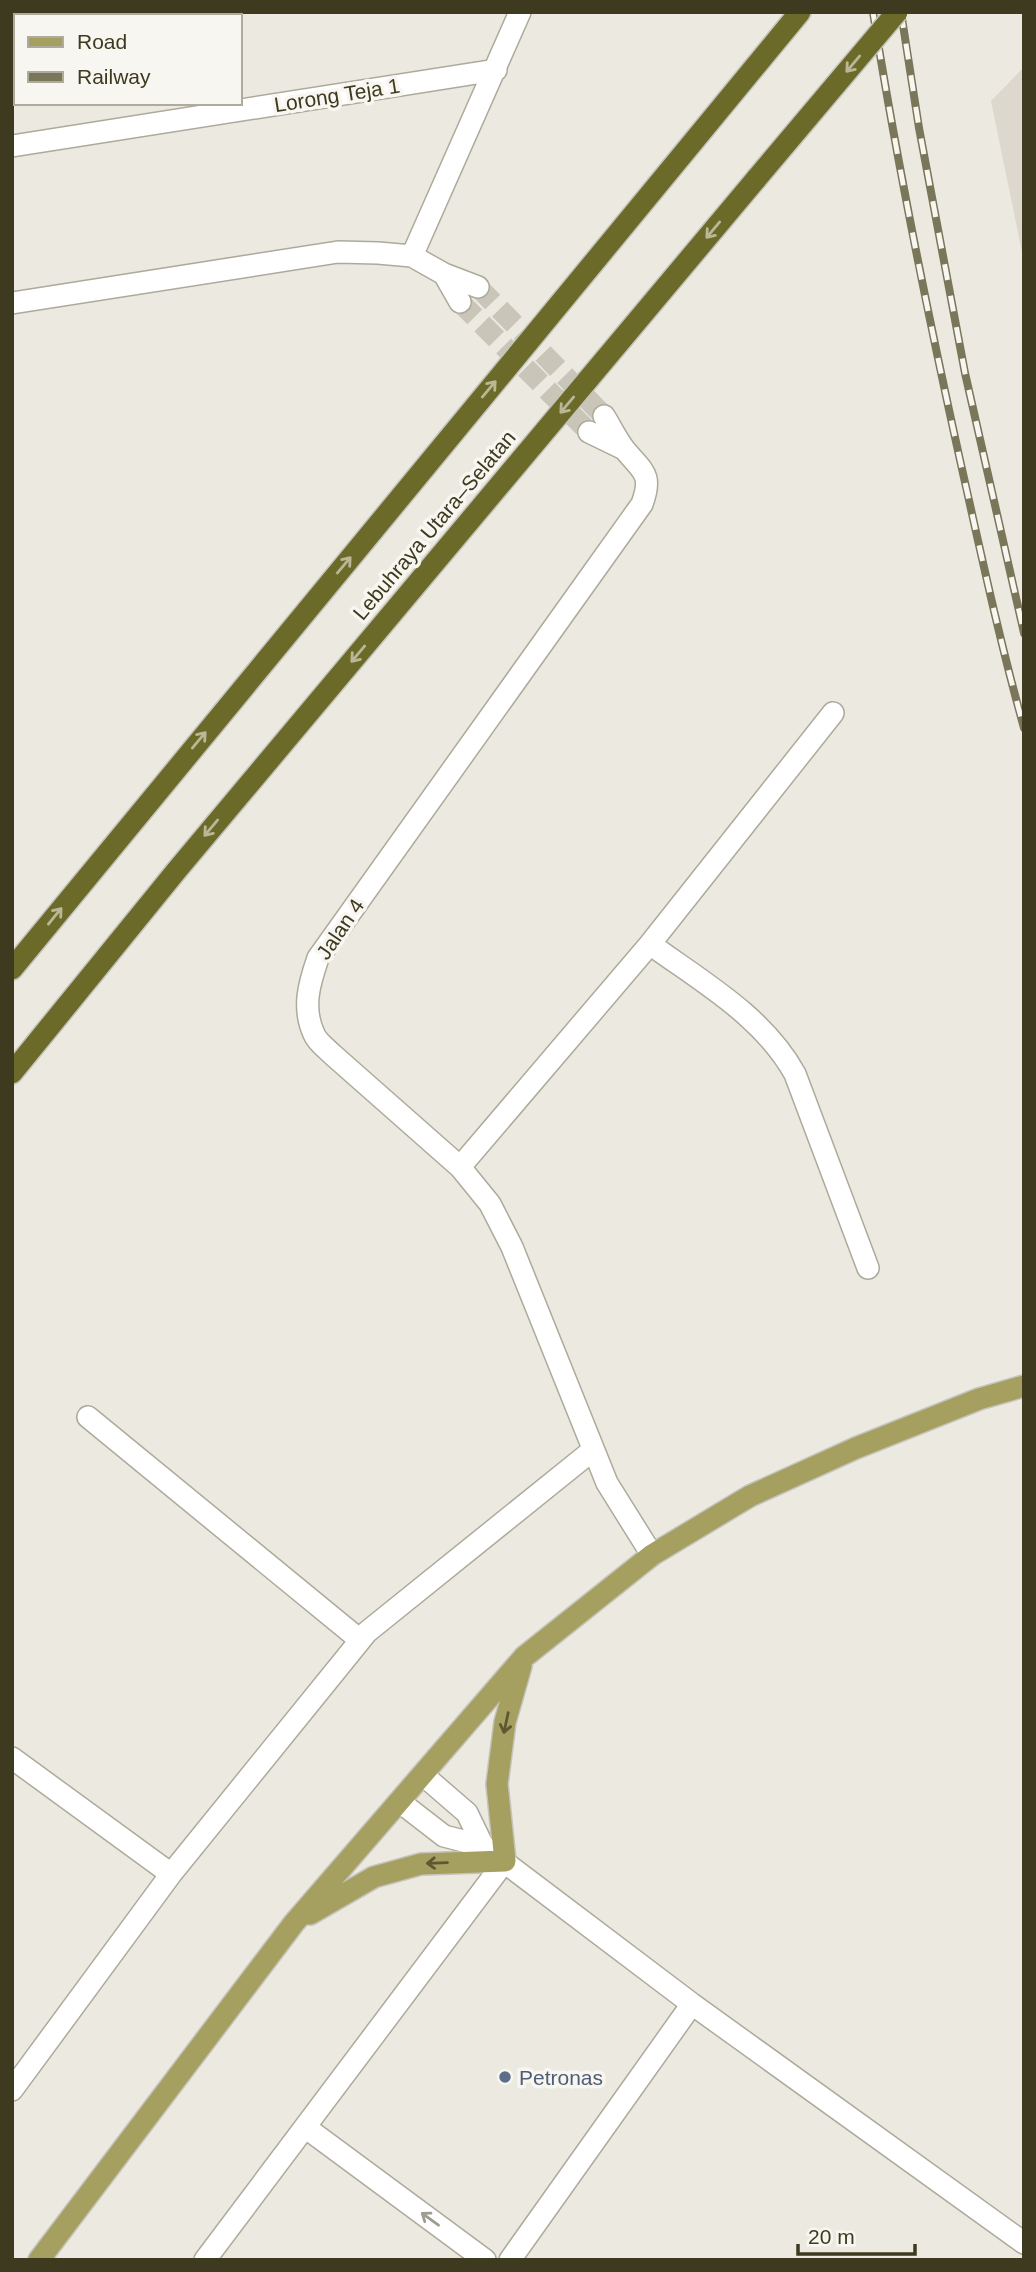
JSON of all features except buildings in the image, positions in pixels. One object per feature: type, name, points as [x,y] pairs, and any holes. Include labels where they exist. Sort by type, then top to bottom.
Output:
[{"type":"highway","name":"Lebuhraya Utara–Selatan","points":[[12,969],[800,12]]},
{"type":"highway","name":"Lebuhraya Utara–Selatan","points":[[12,1073],[177,870],[897,12]]},
{"type":"main road","points":[[39,2260],[295,1923],[524,1657],[652,1555],[750,1496],[856,1448],[979,1399],[1024,1386]]},
{"type":"main road","points":[[295,1923],[374,1877],[421,1864],[505,1861],[496,1784],[505,1723],[524,1657]]},
{"type":"street","points":[[412,256],[520,12]]},
{"type":"street","name":"Lorong Teja 1","points":[[12,146],[496,70]]},
{"type":"street","points":[[12,303],[338,252],[412,256],[444,274],[478,287]]},
{"type":"street","points":[[444,274],[460,302]]},
{"type":"street","points":[[604,416],[624,449]]},
{"type":"street","points":[[589,432],[624,449]]},
{"type":"street","name":"Jalan 4","points":[[624,449],[645,471],[648,480],[642,504],[318,958],[309,983],[307,1008],[314,1036],[332,1055],[460,1167],[490,1204],[512,1247],[593,1450],[615,1496],[652,1555]]},
{"type":"street","points":[[460,1167],[650,944],[833,713]]},
{"type":"street","points":[[650,944],[754,1020],[786,1058],[795,1074],[868,1268]]},
{"type":"street","points":[[88,1417],[360,1640]]},
{"type":"street","points":[[12,2090],[171,1874],[367,1632],[593,1450]]},
{"type":"street","points":[[12,1758],[171,1874]]},
{"type":"street","points":[[423,1775],[467,1813],[483,1846]]},
{"type":"street","points":[[400,1802],[444,1836],[483,1846],[505,1861],[692,2004],[1024,2243]]},
{"type":"street","points":[[205,2260],[505,1861]]},
{"type":"street","points":[[510,2260],[692,2004]]},
{"type":"street","points":[[305,2127],[485,2260]]},
{"type":"shaded area","points":[[1024,67],[1024,262],[991,101]]},
{"type":"tunnel","points":[[478,287],[604,416]]},
{"type":"tunnel","points":[[460,302],[589,432]]},
{"type":"railway","points":[[873,12],[902,180],[936,348],[990,594],[1024,728]]},
{"type":"railway","points":[[901,12],[919,128],[965,373],[1024,633]]},
{"type":"place","name":"Petronas","points":[[505,2077]]}]
